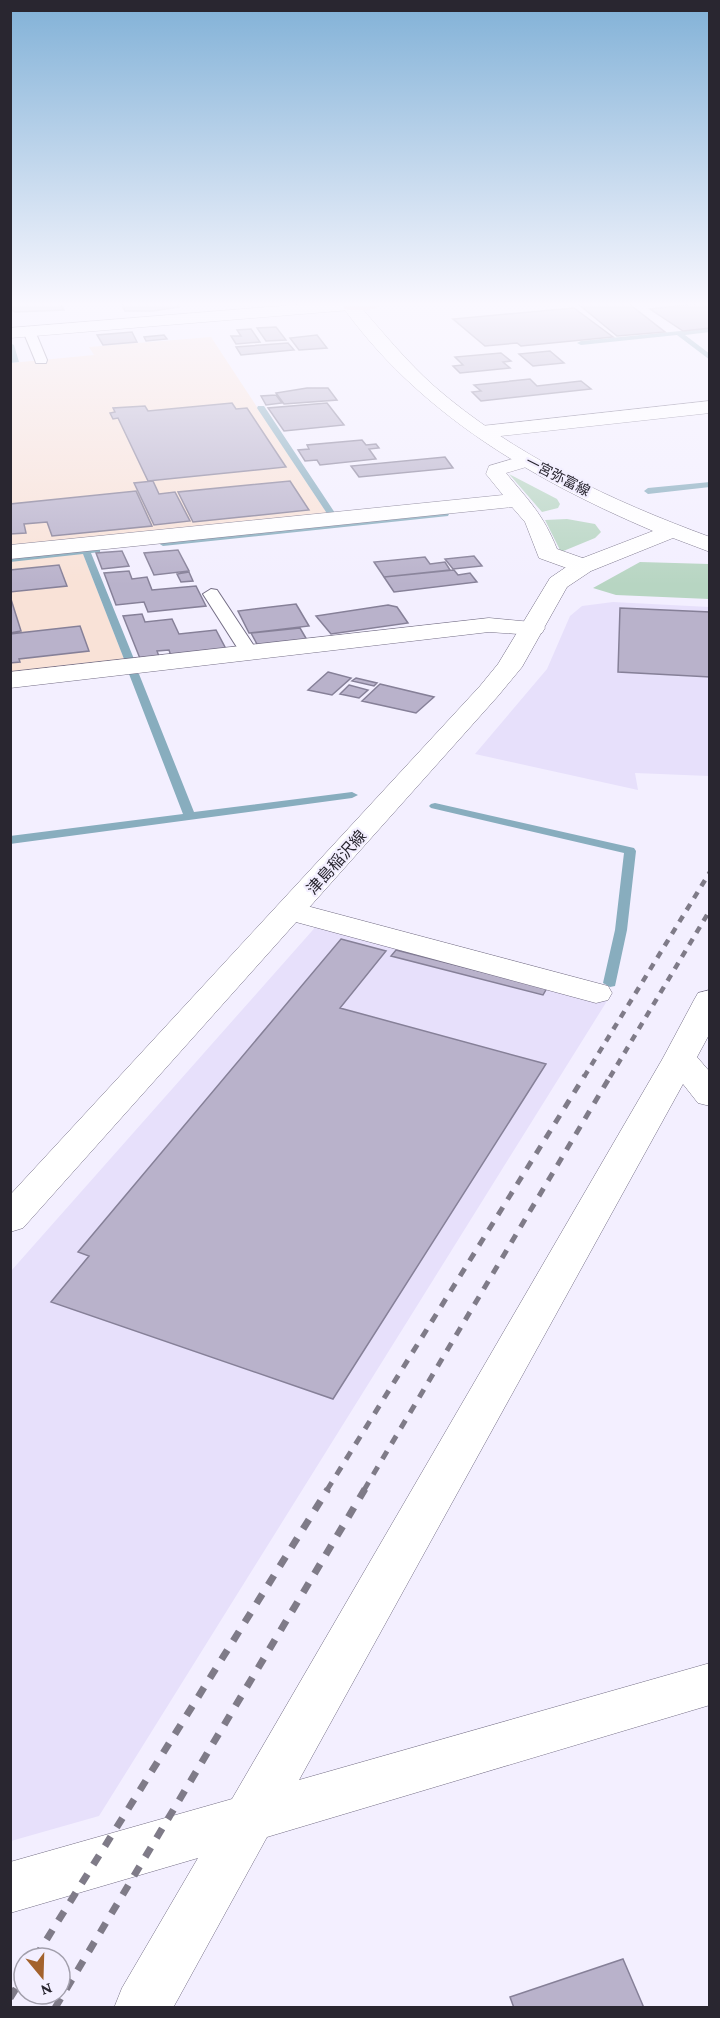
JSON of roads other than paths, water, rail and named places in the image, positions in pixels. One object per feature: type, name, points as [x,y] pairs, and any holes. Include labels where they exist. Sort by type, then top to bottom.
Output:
[{"type":"street","name":"一宮弥富線","points":[[436,397],[482,432],[526,461],[672,531],[710,544]]},
{"type":"street","points":[[482,432],[710,407]]},
{"type":"street","points":[[526,461],[496,470],[496,474],[520,500],[535,521],[547,552],[583,566]]},
{"type":"street","points":[[10,552],[520,500]]},
{"type":"street","name":"津島稲沢線","points":[[10,1219],[292,911],[489,691],[509,667],[558,583],[583,566],[672,531]]},
{"type":"street","points":[[10,680],[489,625],[533,628]]},
{"type":"street","points":[[292,911],[596,993]]},
{"type":"street","points":[[142,2007],[344,1655],[680,1058],[710,1000]]},
{"type":"street","points":[[680,1058],[710,1095]]},
{"type":"street","points":[[10,1888],[710,1684]]},
{"type":"lane","points":[[211,594],[249,652]]},
{"type":"waterway","points":[[261,408],[331,513]]},
{"type":"waterway","points":[[648,491],[710,484]]},
{"type":"waterway","points":[[163,543],[445,514]]},
{"type":"waterway","points":[[86,551],[97,550]]},
{"type":"waterway","points":[[10,559],[86,551]]},
{"type":"waterway","points":[[86,551],[129,659]]},
{"type":"waterway","points":[[134,674],[190,816]]},
{"type":"waterway","points":[[10,840],[352,795]]},
{"type":"waterway","points":[[435,806],[630,851],[621,930],[610,983]]},
{"type":"railway","points":[[584,1077],[710,872]]},
{"type":"railway","points":[[610,1077],[710,910]]},
{"type":"railway","points":[[327,1490],[585,1075]]},
{"type":"railway","points":[[364,1490],[611,1075]]},
{"type":"railway","points":[[42,1946],[328,1489]]},
{"type":"railway","points":[[55,2008],[365,1489]]}]
